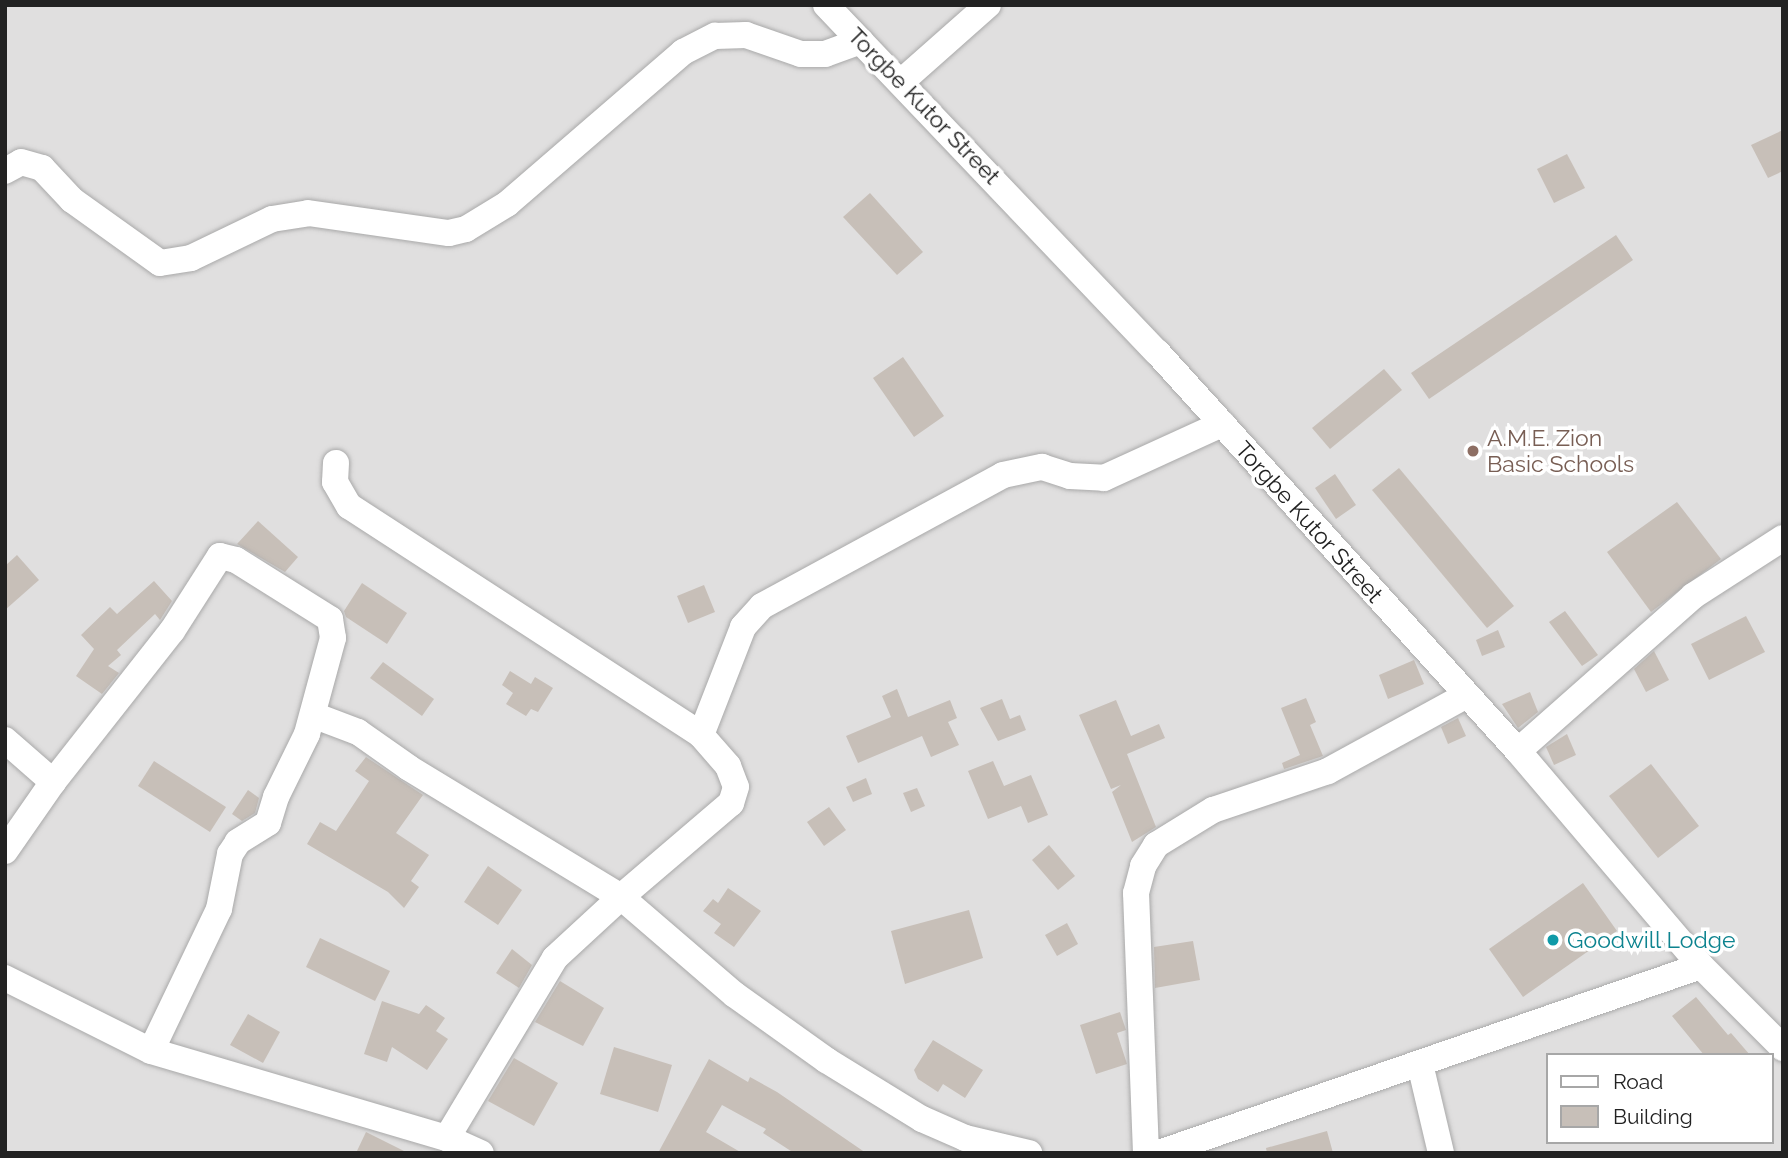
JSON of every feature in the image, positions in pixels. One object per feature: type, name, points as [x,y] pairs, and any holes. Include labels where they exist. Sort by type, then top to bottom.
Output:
[{"type":"street","name":"Torgbe Kutor Street","points":[[826,5],[1222,424],[1465,696],[1518,751],[1701,966],[1783,1048]]},
{"type":"street","points":[[901,82],[988,5]]},
{"type":"street","points":[[5,171],[21,162],[43,168],[72,200],[160,263],[191,258],[272,219],[308,214],[449,233],[466,229],[507,204],[683,52],[715,36],[746,35],[802,54],[825,54],[861,41]]},
{"type":"street","points":[[701,735],[743,627],[762,606],[1003,475],[1042,467],[1079,478],[1104,478],[1222,424]]},
{"type":"street","points":[[336,463],[335,482],[349,506],[701,735],[728,766],[736,787],[731,803],[621,897],[555,958],[447,1138]]},
{"type":"street","points":[[1518,751],[1693,596],[1783,538]]},
{"type":"street","points":[[5,851],[54,782],[172,631],[220,556],[236,559],[330,619],[333,638],[313,715],[268,823],[239,842],[230,854],[219,909],[151,1051]]},
{"type":"street","points":[[1146,1153],[1136,893],[1143,866],[1156,845],[1213,810],[1328,771],[1465,696]]},
{"type":"street","points":[[313,715],[358,732],[409,768],[621,897],[735,995],[826,1060],[922,1119],[965,1138],[1029,1153]]},
{"type":"street","points":[[5,740],[54,782]]},
{"type":"street","points":[[1158,1153],[1701,966]]},
{"type":"street","points":[[5,978],[151,1051],[447,1138],[481,1153]]},
{"type":"street","points":[[1420,1064],[1441,1153]]},
{"type":"shaded area","points":[[5,5],[1783,5],[1783,1153],[5,1153]]},
{"type":"building","points":[[1783,130],[1783,171],[1768,178],[1751,145]]},
{"type":"building","points":[[1567,154],[1585,188],[1554,203],[1537,169]]},
{"type":"building","points":[[870,193],[923,252],[897,275],[843,217]]},
{"type":"building","points":[[1616,235],[1633,260],[1429,399],[1411,373]]},
{"type":"building","points":[[903,357],[944,416],[914,437],[873,378]]},
{"type":"building","points":[[1384,369],[1402,390],[1330,449],[1312,428]]},
{"type":"building","points":[[1399,468],[1514,606],[1487,628],[1372,490]]},
{"type":"building","points":[[1335,474],[1356,505],[1336,519],[1315,488]]},
{"type":"building","points":[[1677,502],[1721,559],[1651,612],[1607,552]]},
{"type":"building","points":[[258,521],[298,557],[285,572],[237,544]]},
{"type":"building","points":[[17,555],[39,580],[5,610],[5,566]]},
{"type":"building","points":[[154,581],[172,601],[160,620],[155,614],[117,650],[121,655],[108,666],[119,673],[102,694],[76,676],[94,649],[81,635],[110,607],[117,614]]},
{"type":"building","points":[[362,583],[407,613],[387,644],[346,617],[344,611]]},
{"type":"building","points":[[704,585],[715,612],[688,623],[677,596]]},
{"type":"building","points":[[1565,611],[1598,655],[1582,666],[1549,622]]},
{"type":"building","points":[[1746,616],[1765,652],[1709,680],[1691,644]]},
{"type":"building","points":[[1498,630],[1505,647],[1482,656],[1476,640]]},
{"type":"building","points":[[1654,651],[1669,680],[1646,692],[1634,669]]},
{"type":"building","points":[[1414,660],[1424,684],[1388,699],[1379,675]]},
{"type":"building","points":[[383,662],[434,699],[422,716],[370,678]]},
{"type":"building","points":[[510,671],[531,684],[535,677],[553,688],[538,712],[531,709],[526,716],[506,704],[513,693],[502,685]]},
{"type":"building","points":[[897,689],[908,717],[950,700],[957,718],[948,722],[959,745],[931,757],[922,736],[858,763],[846,736],[891,717],[882,696]]},
{"type":"building","points":[[1530,692],[1538,712],[1518,728],[1502,704]]},
{"type":"building","points":[[1306,698],[1316,722],[1310,725],[1323,756],[1284,769],[1282,763],[1300,755],[1281,708]]},
{"type":"building","points":[[1002,699],[1010,719],[1020,715],[1026,730],[998,741],[980,708]]},
{"type":"building","points":[[1116,700],[1131,736],[1159,724],[1165,738],[1127,754],[1156,827],[1132,842],[1112,792],[1121,785],[1111,789],[1079,715]]},
{"type":"building","points":[[1458,718],[1466,736],[1448,744],[1441,727]]},
{"type":"building","points":[[1567,734],[1576,755],[1554,765],[1546,747]]},
{"type":"building","points":[[366,757],[423,795],[396,833],[429,855],[411,881],[419,887],[404,908],[388,892],[307,844],[320,822],[336,831],[369,781],[355,771]]},
{"type":"building","points":[[154,761],[226,807],[210,832],[138,786]]},
{"type":"building","points":[[993,761],[1004,786],[1031,775],[1048,815],[1028,823],[1021,806],[988,819],[968,771]]},
{"type":"building","points":[[1651,764],[1699,826],[1658,858],[1609,796]]},
{"type":"building","points":[[866,778],[872,794],[853,802],[846,787]]},
{"type":"building","points":[[917,788],[925,806],[911,812],[903,793]]},
{"type":"building","points":[[248,790],[259,798],[255,813],[242,821],[232,814]]},
{"type":"building","points":[[829,807],[846,830],[824,846],[807,822]]},
{"type":"building","points":[[1049,845],[1075,876],[1058,890],[1032,860]]},
{"type":"building","points":[[488,866],[522,890],[498,925],[464,902]]},
{"type":"building","name":"Goodwill Lodge","points":[[1583,883],[1617,931],[1523,997],[1489,949]]},
{"type":"building","points":[[728,888],[761,911],[734,947],[714,933],[721,924],[703,911],[713,899],[718,903]]},
{"type":"building","points":[[969,910],[983,958],[905,984],[891,931]]},
{"type":"building","points":[[1067,923],[1078,944],[1057,956],[1045,935]]},
{"type":"building","points":[[320,938],[390,971],[375,1001],[306,967]]},
{"type":"building","points":[[1193,941],[1200,980],[1155,988],[1154,947]]},
{"type":"building","points":[[512,949],[532,965],[519,988],[496,973]]},
{"type":"building","points":[[560,981],[604,1008],[583,1046],[535,1022]]},
{"type":"building","points":[[1696,997],[1728,1035],[1731,1033],[1748,1053],[1702,1053],[1672,1016]]},
{"type":"building","points":[[382,1001],[419,1014],[426,1005],[445,1018],[436,1031],[448,1039],[427,1070],[392,1047],[387,1062],[364,1054]]},
{"type":"building","points":[[1120,1012],[1126,1030],[1117,1033],[1127,1064],[1096,1074],[1080,1025]]},
{"type":"building","points":[[248,1014],[280,1032],[263,1063],[230,1045]]},
{"type":"building","points":[[933,1040],[983,1070],[965,1098],[943,1084],[938,1092],[918,1079],[914,1070]]},
{"type":"building","points":[[614,1047],[672,1065],[658,1112],[600,1094]]},
{"type":"building","points":[[514,1058],[558,1083],[534,1126],[488,1101]]},
{"type":"building","points":[[709,1059],[748,1082],[750,1077],[777,1092],[866,1153],[794,1153],[763,1133],[766,1129],[722,1105],[706,1132],[742,1153],[658,1153]]},
{"type":"building","points":[[1327,1131],[1333,1153],[1267,1153],[1266,1148]]},
{"type":"building","points":[[366,1132],[408,1153],[356,1153]]},
{"type":"place","name":"A.M.E. Zion Basic Schools","points":[[1473,451]]},
{"type":"place","name":"Goodwill Lodge","points":[[1553,940]]}]
